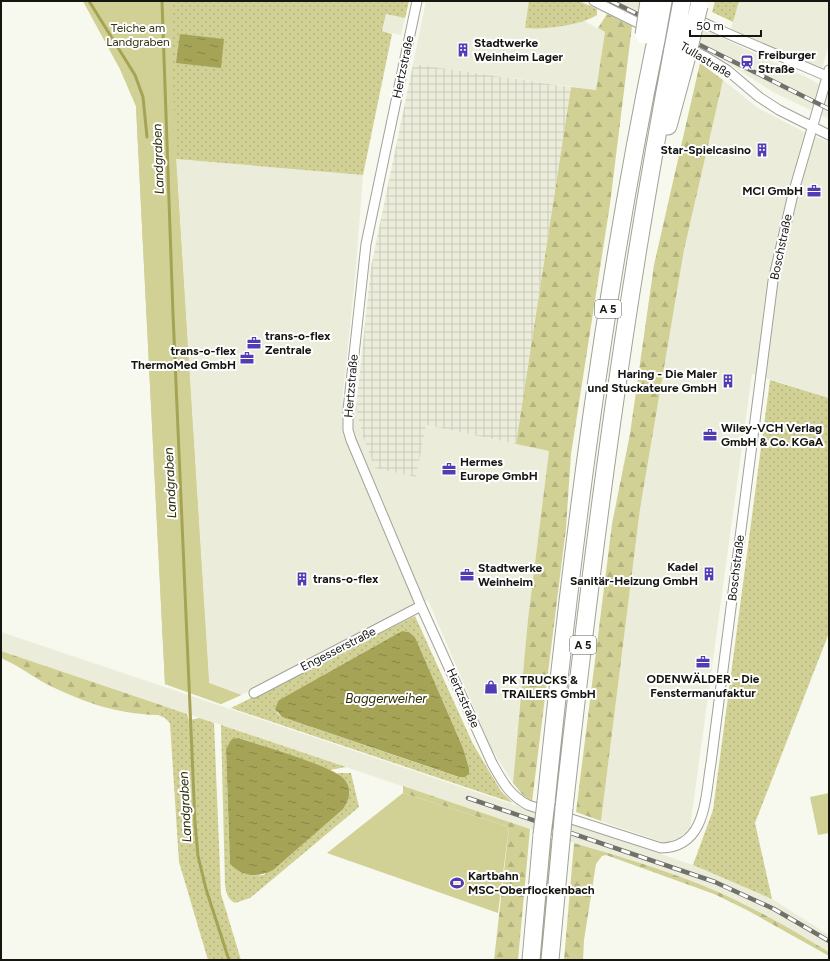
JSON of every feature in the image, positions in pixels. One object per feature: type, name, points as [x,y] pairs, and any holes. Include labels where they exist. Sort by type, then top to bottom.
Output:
[{"type":"highway","name":"A 5","points":[[530,960],[560,667],[583,479],[620,226],[636,138],[650,38],[649,1]]},
{"type":"highway","name":"A 5","points":[[650,38],[663,1]]},
{"type":"highway","points":[[680,52],[682,1]]},
{"type":"highway","points":[[680,52],[700,4]]},
{"type":"highway","name":"A 5","points":[[550,960],[564,808],[603,482],[646,199],[675,103],[680,52]]},
{"type":"street","name":"Hertzstraße","points":[[417,1],[366,244],[347,420],[351,440],[421,606],[492,764],[506,788],[516,798],[528,805]]},
{"type":"street","name":"Tullastraße","points":[[594,1],[706,57],[727,70],[759,97],[778,110],[829,135]]},
{"type":"street","points":[[659,1],[717,29],[828,75],[813,128]]},
{"type":"street","name":"Boschstraße","points":[[528,805],[661,848],[683,844],[694,834],[701,820],[711,763],[773,281],[791,201],[813,128]]},
{"type":"street","name":"Engesserstraße","points":[[254,693],[421,606]]},
{"type":"shaded area","points":[[426,1],[579,1],[582,20],[605,32],[596,90],[413,64]]},
{"type":"shaded area","points":[[605,1],[643,1],[810,79],[829,90],[829,119],[773,92],[722,59]]},
{"type":"shaded area","points":[[739,1],[829,1],[829,45],[822,68],[731,29]]},
{"type":"shaded area","points":[[386,14],[405,18],[401,35],[382,31]]},
{"type":"shaded area","points":[[413,64],[571,87],[516,444],[426,425],[416,477],[375,468],[362,434],[356,408],[371,267]]},
{"type":"shaded area","points":[[723,80],[758,108],[804,132],[829,142],[829,398],[752,374],[690,828],[679,838],[665,843],[601,821],[640,509],[684,250]]},
{"type":"shaded area","points":[[176,159],[363,175],[355,279],[342,402],[356,408],[362,434],[426,425],[549,451],[528,619],[513,783],[491,748],[428,600],[241,695],[209,683]]},
{"type":"shaded area","points":[[1,632],[693,865],[772,899],[829,935],[829,952],[742,903],[664,871],[530,829],[1,651]]},
{"type":"green space","points":[[83,1],[409,1],[405,18],[386,14],[382,31],[392,34],[363,175],[176,159],[209,683],[241,695],[221,704],[165,684],[136,106],[120,69]]},
{"type":"green space","name":"Teiche am Landgraben","points":[[83,1],[170,1],[176,159],[209,683],[241,695],[221,704],[165,684],[136,106],[120,69]]},
{"type":"green space","points":[[529,1],[579,1],[597,9],[597,15],[582,22],[562,26],[525,28]]},
{"type":"green space","points":[[715,1],[739,1],[733,22],[712,12]]},
{"type":"green space","points":[[607,14],[632,26],[610,204],[571,454],[566,528],[532,802],[522,794],[513,783],[528,619],[549,451],[516,444],[571,87],[596,90],[605,32],[598,28]]},
{"type":"green space","points":[[700,63],[723,80],[684,250],[640,509],[601,821],[576,812],[612,524],[630,434],[654,265]]},
{"type":"green space","points":[[770,380],[829,398],[829,633],[755,823],[772,899],[693,865],[713,810]]},
{"type":"green space","points":[[415,616],[473,744],[501,791],[513,803],[231,708]],"holes":[[[402,631],[409,632],[415,637],[463,748],[469,768],[458,777],[282,717],[277,713],[279,700]]]},
{"type":"green space","points":[[1,651],[164,706],[158,715],[142,714],[112,709],[83,700],[69,695],[41,681],[1,658]]},
{"type":"green space","points":[[164,706],[187,714],[189,720],[200,718],[214,723],[221,894],[241,960],[208,960],[179,862],[170,723],[165,718],[158,715]]},
{"type":"green space","points":[[221,725],[346,767],[330,770],[240,738],[226,749],[230,864],[238,870],[250,875],[264,875],[350,793],[348,786],[337,773],[351,773],[359,807],[250,898],[235,903],[226,892],[225,884]]},
{"type":"green space","points":[[403,786],[530,829],[518,960],[494,960],[509,827],[403,793]]},
{"type":"green space","name":"Kartbahn MSC-Oberflockenbach","points":[[403,793],[509,827],[498,913],[327,853]]},
{"type":"green space","points":[[829,793],[829,833],[818,835],[810,797]]},
{"type":"green space","points":[[549,838],[555,839],[544,960],[539,960]]},
{"type":"green space","points":[[574,843],[656,868],[720,893],[752,908],[799,934],[829,952],[829,956],[747,910],[714,894],[606,855],[602,856],[596,864],[584,940],[583,960],[564,960]]},
{"type":"water","points":[[180,34],[224,39],[221,68],[176,63]]},
{"type":"water","name":"Baggerweiher","points":[[402,631],[409,632],[415,637],[463,748],[469,768],[469,774],[465,777],[459,777],[282,717],[275,709],[279,700]]},
{"type":"water","points":[[239,738],[294,756],[336,773],[343,778],[349,790],[349,797],[343,809],[273,870],[256,875],[240,872],[230,864],[226,749],[232,739]]},
{"type":"waterway","points":[[89,1],[135,75],[143,97],[147,137]]},
{"type":"waterway","name":"Landgraben","points":[[162,1],[173,314],[195,823],[198,856],[206,889],[229,960]]},
{"type":"railway","points":[[611,1],[829,109]]},
{"type":"railway","points":[[468,798],[715,882],[774,909],[829,941]]},
{"type":"place","name":"Stadtwerke Weinheim Lager","points":[[463,50]]},
{"type":"place","name":"Freiburger Straße","points":[[747,62]]},
{"type":"place","name":"Star-Spielcasino","points":[[762,150]]},
{"type":"place","name":"MCI GmbH","points":[[814,191]]},
{"type":"place","name":"trans-o-flex Zentrale","points":[[254,343]]},
{"type":"place","name":"trans-o-flex ThermoMed GmbH","points":[[247,358]]},
{"type":"place","name":"Haring - Die Maler und Stuckateure GmbH","points":[[728,381]]},
{"type":"place","name":"Wiley-VCH Verlag GmbH & Co. KGaA","points":[[710,435]]},
{"type":"place","name":"Hermes Europe GmbH","points":[[449,469]]},
{"type":"place","name":"Kadel Sanitär-Heizung GmbH","points":[[709,574]]},
{"type":"place","name":"Stadtwerke Weinheim","points":[[467,575]]},
{"type":"place","name":"trans-o-flex","points":[[302,579]]},
{"type":"place","name":"ODENWÄLDER - Die Fenstermanufaktur","points":[[703,662]]},
{"type":"place","name":"PK TRUCKS & TRAILERS GmbH","points":[[491,687]]},
{"type":"place","name":"Kartbahn MSC-Oberflockenbach","points":[[457,883]]}]
